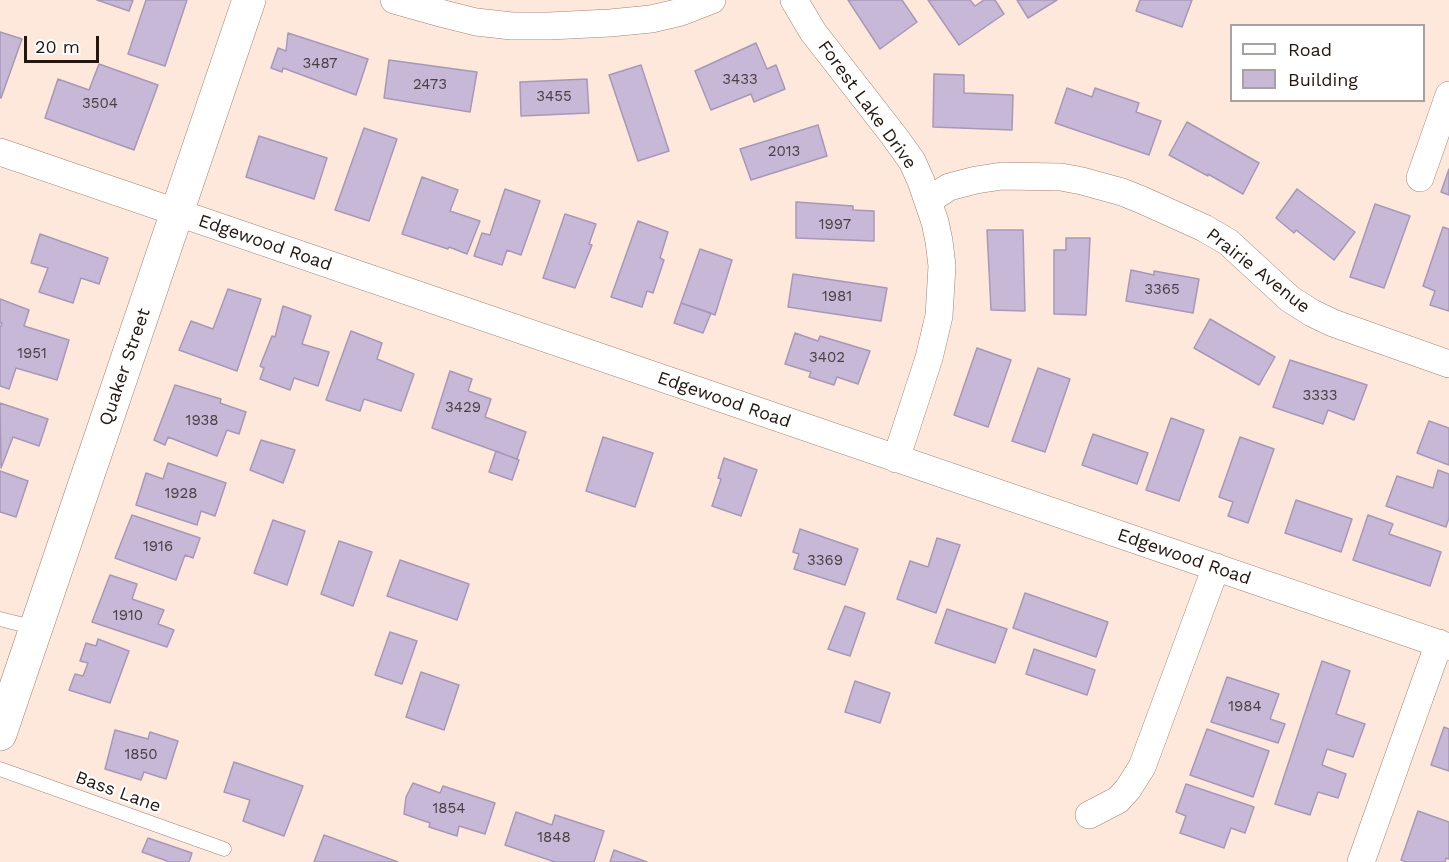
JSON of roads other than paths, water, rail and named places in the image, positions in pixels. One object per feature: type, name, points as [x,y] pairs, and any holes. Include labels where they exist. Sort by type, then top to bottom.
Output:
[{"type":"street","name":"Quaker Street","points":[[0,734],[249,0]]},
{"type":"street","points":[[394,0],[476,22],[512,26],[549,26],[651,19],[681,12],[712,0]]},
{"type":"street","name":"Forest Lake Drive","points":[[794,0],[813,32],[903,149],[917,172],[929,200],[935,222],[941,253],[942,280],[939,316],[929,358],[896,459]]},
{"type":"street","points":[[1420,178],[1449,94]]},
{"type":"street","name":"Edgewood Road","points":[[0,152],[1444,645]]},
{"type":"street","name":"Prairie Avenue","points":[[929,200],[949,188],[976,180],[1002,176],[1061,177],[1122,192],[1204,228],[1228,242],[1290,298],[1312,313],[1333,323],[1449,364]]},
{"type":"street","points":[[1089,815],[1118,800],[1142,767],[1216,567]]},
{"type":"street","points":[[1361,862],[1444,645]]},
{"type":"lane","points":[[0,619],[36,628]]},
{"type":"lane","name":"Bass Lane","points":[[0,769],[224,849]]}]
